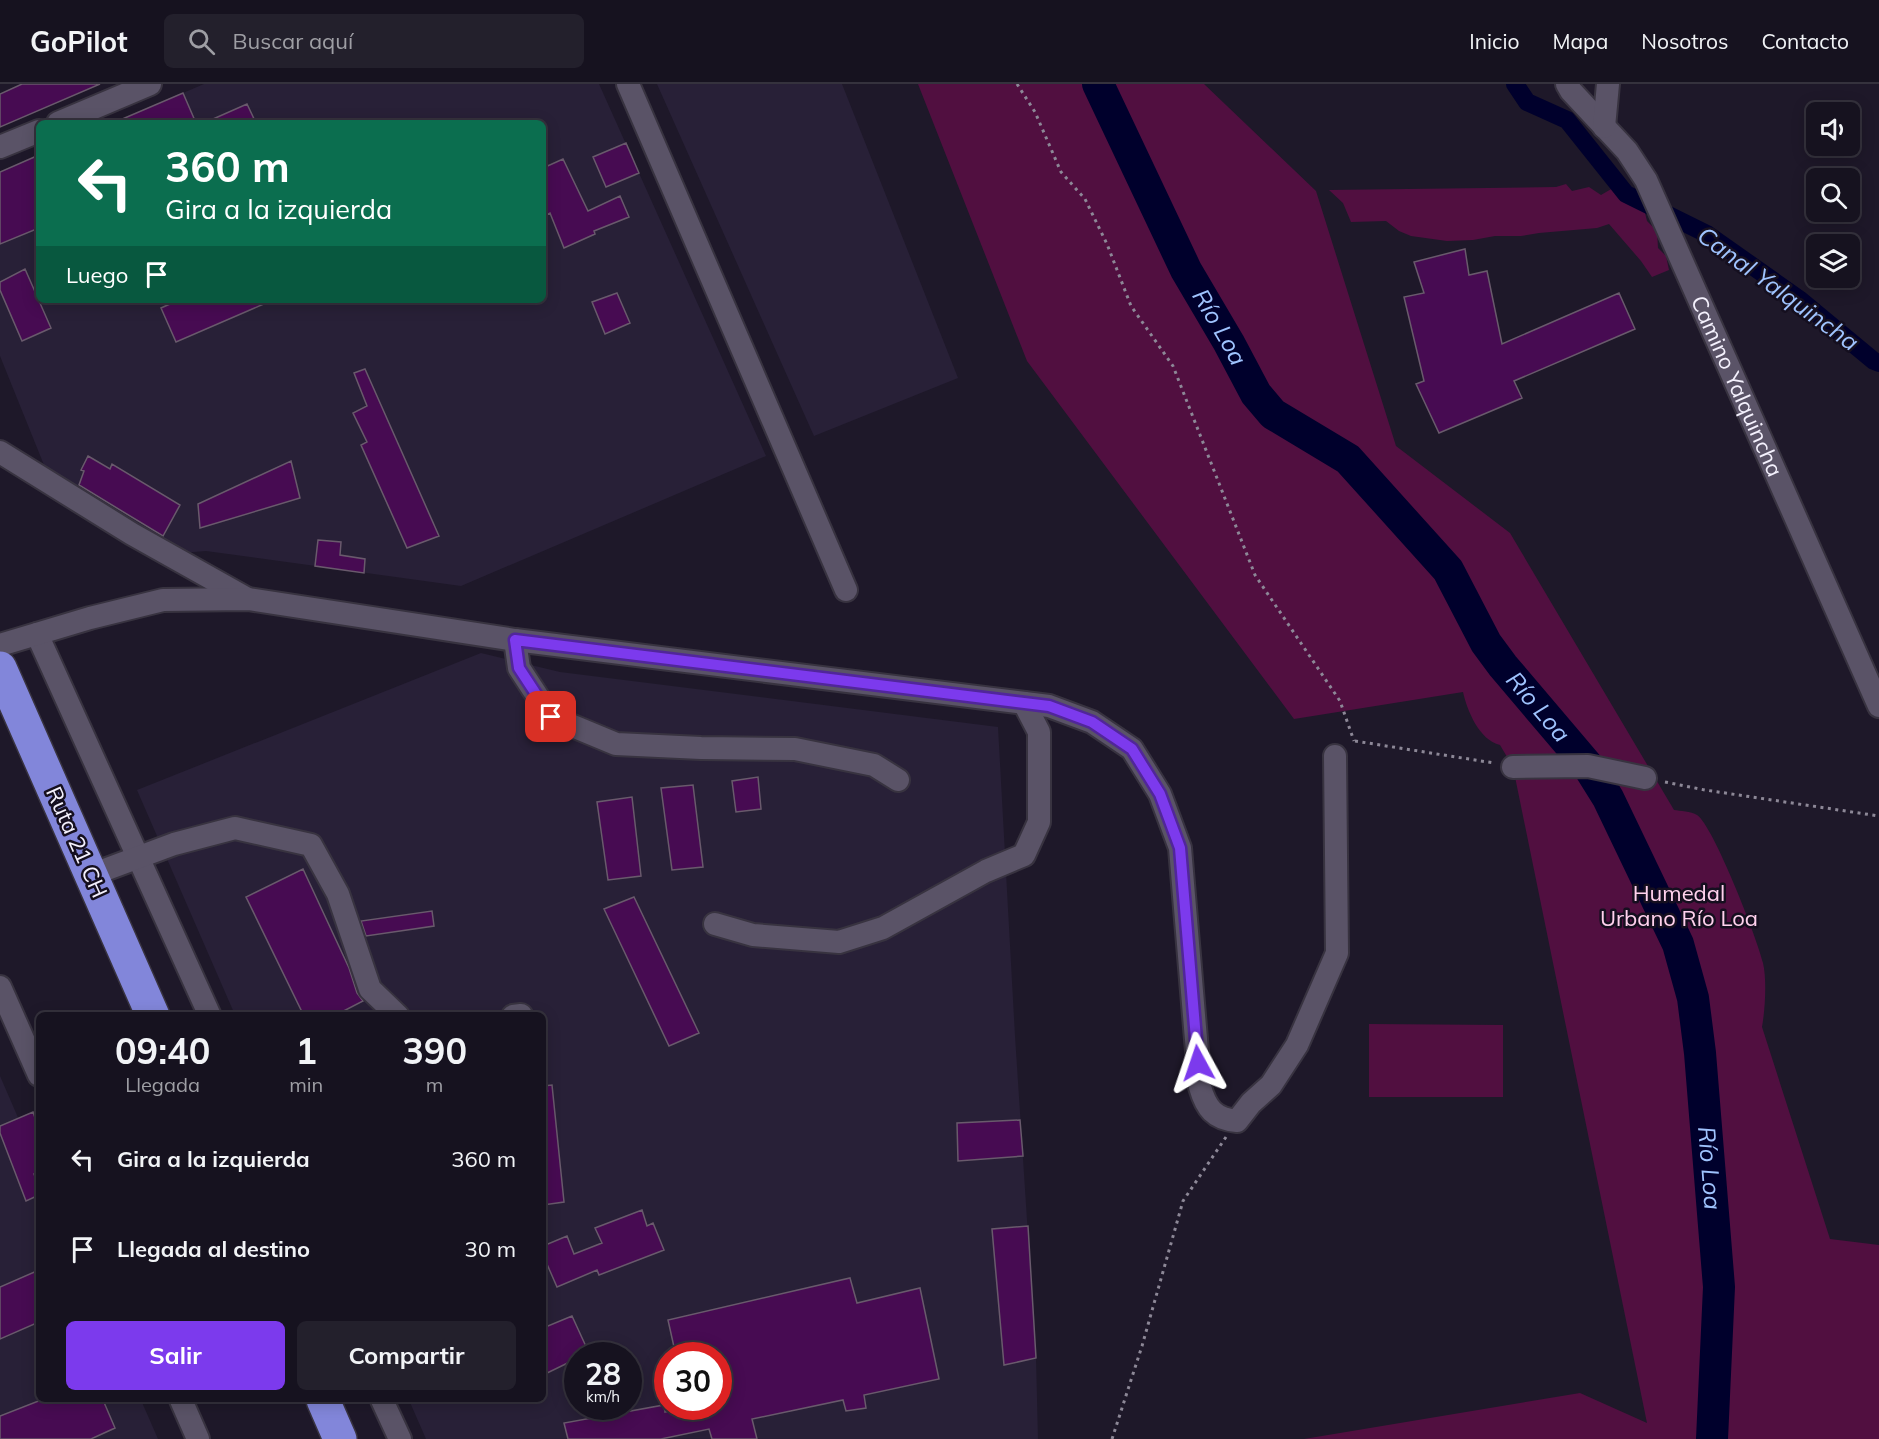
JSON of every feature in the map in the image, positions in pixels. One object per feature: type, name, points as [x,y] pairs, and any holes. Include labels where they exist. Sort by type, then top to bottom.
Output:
[{"type":"highway","name":"Ruta 21 CH","points":[[0,668],[151,1012]]},
{"type":"highway","points":[[323,1402],[340,1439]]},
{"type":"street","points":[[65,120],[150,84]]},
{"type":"street","points":[[628,84],[846,590]]},
{"type":"street","name":"Camino Yalquincha","points":[[1567,84],[1627,151],[1646,180],[1879,706]]},
{"type":"street","points":[[1605,127],[1608,84]]},
{"type":"street","points":[[0,147],[36,132]]},
{"type":"street","points":[[0,452],[132,534],[249,599]]},
{"type":"street","points":[[0,645],[90,618],[162,600],[249,599],[515,640],[1049,706],[1092,722],[1132,749],[1160,794],[1180,848],[1200,1087],[1204,1102],[1214,1113],[1225,1120],[1237,1121],[1251,1103],[1271,1085],[1297,1045],[1337,953],[1335,756]]},
{"type":"street","points":[[37,634],[140,857],[208,1012]]},
{"type":"street","points":[[515,640],[519,668],[551,717],[616,744],[795,749],[874,765],[898,780]]},
{"type":"street","points":[[715,924],[753,935],[839,942],[883,928],[986,871],[1024,855],[1039,822],[1039,732],[1024,703]]},
{"type":"street","points":[[1513,766],[1588,766],[1645,778]]},
{"type":"street","points":[[91,875],[174,844],[235,828],[311,845],[338,894],[370,989],[394,1012]]},
{"type":"street","points":[[0,987],[36,1068]]},
{"type":"street","points":[[182,1402],[198,1439]]},
{"type":"street","points":[[383,1402],[400,1439]]},
{"type":"path","points":[[1017,84],[1035,112],[1060,172],[1085,199],[1107,244],[1131,306],[1173,366],[1255,575],[1340,701],[1354,741]]},
{"type":"path","points":[[1335,756],[1354,741],[1513,766]]},
{"type":"path","points":[[1645,778],[1705,790],[1879,816]]},
{"type":"path","points":[[1112,1439],[1142,1346],[1183,1201],[1237,1121]]},
{"type":"shaded area","points":[[204,84],[599,84],[766,456],[461,586],[206,551],[168,554],[46,470],[0,356],[0,172],[36,156],[36,303],[546,303],[546,120],[120,120]]},
{"type":"shaded area","points":[[657,84],[842,84],[958,378],[814,436]]},
{"type":"shaded area","points":[[481,653],[560,672],[998,727],[1036,1358],[1038,1439],[426,1439],[410,1402],[546,1402],[546,1012],[234,1012],[137,790]]},
{"type":"shaded area","points":[[0,1076],[36,1159],[36,1402],[142,1402],[158,1439],[0,1439]]},
{"type":"green space","name":"Humedal Urbano Río Loa","points":[[918,84],[1204,84],[1316,191],[1396,446],[1510,533],[1674,810],[1697,815],[1704,823],[1724,860],[1763,963],[1765,995],[1762,1027],[1830,1239],[1879,1245],[1879,1439],[1304,1439],[1580,1393],[1647,1423],[1513,767],[1500,745],[1480,731],[1463,692],[1294,719],[1027,361]]},
{"type":"green space","points":[[1566,184],[1572,191],[1589,187],[1601,195],[1613,188],[1629,186],[1644,209],[1647,221],[1657,231],[1658,248],[1666,256],[1669,270],[1652,277],[1609,224],[1597,228],[1521,236],[1447,241],[1411,236],[1399,231],[1386,221],[1351,222],[1343,203],[1329,190],[1556,187]]},
{"type":"green space","points":[[1369,1024],[1503,1025],[1503,1097],[1369,1097]]},
{"type":"building","points":[[22,84],[100,84],[0,127],[0,94]]},
{"type":"building","points":[[183,93],[195,120],[120,120]]},
{"type":"building","points":[[247,104],[255,120],[211,120]]},
{"type":"building","points":[[626,143],[639,173],[606,187],[593,157]]},
{"type":"building","points":[[36,156],[36,229],[0,244],[0,172]]},
{"type":"building","points":[[563,159],[588,211],[620,196],[629,217],[594,231],[595,234],[564,248],[550,213],[546,215],[546,167]]},
{"type":"building","points":[[1465,249],[1469,275],[1487,271],[1502,344],[1619,293],[1635,329],[1514,381],[1522,398],[1439,433],[1416,384],[1424,381],[1404,297],[1424,293],[1414,262]]},
{"type":"building","points":[[25,269],[36,294],[36,303],[40,303],[51,328],[22,341],[0,290],[0,282]]},
{"type":"building","points":[[617,293],[630,323],[605,334],[592,302]]},
{"type":"building","points":[[172,303],[266,303],[176,342],[161,308]]},
{"type":"building","points":[[365,369],[439,536],[407,548],[361,445],[367,442],[353,413],[367,406],[354,373]]},
{"type":"building","points":[[88,456],[110,469],[112,464],[180,505],[163,536],[79,485],[84,471],[81,470]]},
{"type":"building","points":[[291,461],[300,498],[200,528],[198,504]]},
{"type":"building","points":[[318,540],[341,542],[340,555],[365,559],[364,573],[315,566]]},
{"type":"building","points":[[758,777],[761,809],[736,812],[732,781]]},
{"type":"building","points":[[693,785],[703,867],[672,870],[661,788]]},
{"type":"building","points":[[632,797],[641,876],[608,880],[597,802]]},
{"type":"building","points":[[303,869],[349,968],[357,993],[363,1001],[342,1012],[302,1012],[246,897]]},
{"type":"building","points":[[634,897],[699,1033],[669,1046],[604,909]]},
{"type":"building","points":[[432,911],[434,926],[366,936],[361,921]]},
{"type":"building","points":[[552,1085],[564,1202],[546,1205],[546,1086]]},
{"type":"building","points":[[33,1112],[36,1120],[36,1173],[34,1174],[36,1196],[26,1201],[0,1133],[0,1126]]},
{"type":"building","points":[[1020,1120],[1023,1156],[958,1161],[957,1123]]},
{"type":"building","points":[[642,1210],[647,1226],[653,1223],[664,1250],[599,1275],[597,1270],[557,1287],[546,1262],[546,1245],[567,1236],[574,1254],[602,1243],[595,1228]]},
{"type":"building","points":[[1028,1226],[1036,1358],[1004,1365],[992,1229]]},
{"type":"building","points":[[36,1271],[36,1323],[0,1339],[0,1287]]},
{"type":"building","points":[[850,1278],[857,1303],[920,1288],[939,1379],[864,1395],[866,1408],[846,1411],[843,1400],[752,1419],[757,1439],[712,1439],[709,1429],[661,1439],[568,1439],[564,1423],[581,1420],[642,1420],[642,1409],[654,1407],[654,1420],[732,1420],[732,1342],[673,1342],[668,1320]]},
{"type":"building","points":[[572,1316],[584,1342],[564,1342],[564,1365],[546,1374],[546,1327]]},
{"type":"building","points":[[36,1402],[104,1402],[115,1428],[91,1439],[0,1439],[0,1416]]},
{"type":"waterway","name":"Río Loa","points":[[1098,84],[1186,270],[1256,394],[1273,414],[1348,459],[1448,570],[1486,643],[1588,766],[1608,798],[1678,944],[1693,998],[1700,1053],[1719,1287],[1712,1439]]},
{"type":"waterway","name":"Canal Yalquincha","points":[[1515,84],[1527,102],[1567,120],[1626,194],[1707,234],[1799,299],[1879,363]]},
{"type":"route","points":[[551,717],[519,668],[515,640],[1049,706],[1092,722],[1132,749],[1160,794],[1180,848],[1198,1063]]}]
